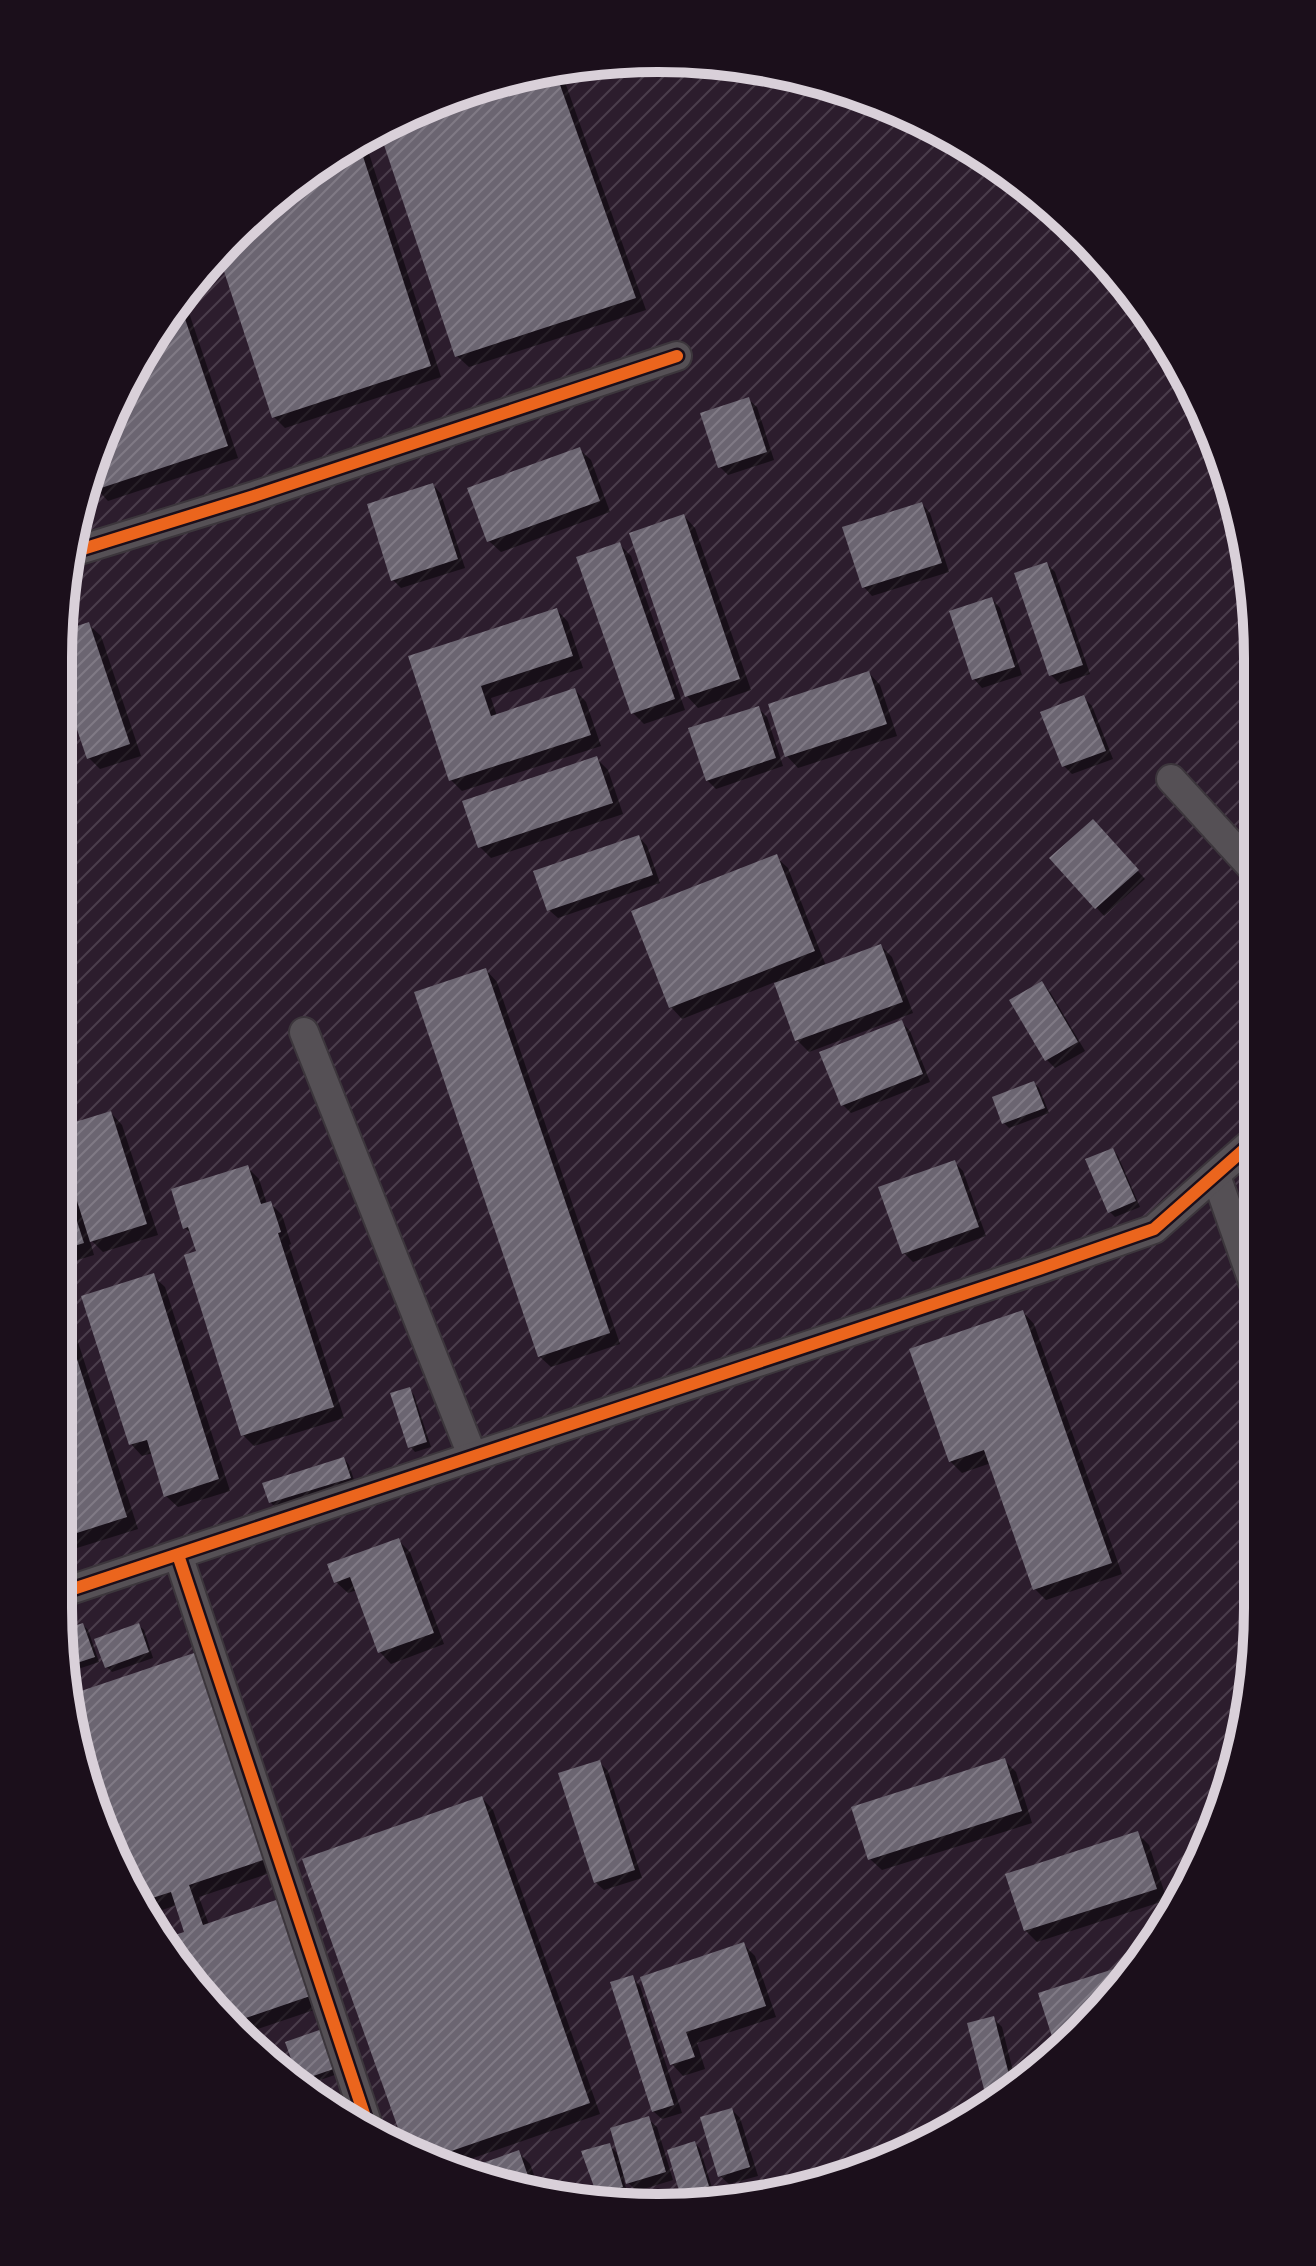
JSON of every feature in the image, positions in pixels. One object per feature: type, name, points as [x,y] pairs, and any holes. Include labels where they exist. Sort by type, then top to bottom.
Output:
[{"type":"street","points":[[82,549],[254,496],[677,356]]},
{"type":"street","points":[[1171,779],[1244,859]]},
{"type":"street","points":[[304,1032],[472,1455]]},
{"type":"street","points":[[72,1589],[1154,1229],[1244,1150]]},
{"type":"street","points":[[1216,1176],[1244,1256]]},
{"type":"street","points":[[178,1555],[364,2114]]},
{"type":"shaded area","points":[[620,73],[696,73],[734,77],[772,83],[846,103],[917,132],[951,151],[1015,193],[1044,217],[1099,272],[1145,332],[1184,399],[1213,470],[1233,544],[1239,582],[1244,658],[1243,1646],[1233,1722],[1213,1796],[1184,1867],[1165,1901],[1123,1965],[1044,2049],[984,2095],[917,2134],[810,2174],[734,2189],[696,2193],[620,2193],[544,2183],[470,2163],[399,2134],[365,2115],[301,2073],[217,1994],[171,1934],[132,1867],[117,1832],[103,1796],[83,1722],[73,1646],[73,620],[83,544],[103,470],[132,399],[151,365],[193,301],[217,272],[301,193],[399,132],[506,92],[544,83]]},
{"type":"building","points":[[559,81],[636,298],[455,357],[383,141],[470,103]]},
{"type":"building","points":[[362,153],[431,366],[272,418],[222,266],[301,193]]},
{"type":"building","points":[[184,314],[228,446],[97,489],[132,399]]},
{"type":"building","points":[[749,397],[767,452],[718,468],[700,413]]},
{"type":"building","points":[[580,447],[600,501],[487,542],[467,488]]},
{"type":"building","points":[[433,483],[458,559],[391,581],[367,504]]},
{"type":"building","points":[[922,502],[942,563],[862,588],[842,527]]},
{"type":"building","points":[[684,514],[740,679],[685,697],[629,533]]},
{"type":"building","points":[[620,542],[675,699],[631,714],[576,557]]},
{"type":"building","points":[[1047,562],[1083,665],[1049,676],[1014,573]]},
{"type":"building","points":[[992,597],[1015,667],[972,680],[949,611]]},
{"type":"building","points":[[557,608],[573,656],[481,686],[491,716],[575,688],[591,735],[449,781],[408,656]]},
{"type":"building","points":[[89,622],[130,744],[87,759],[72,715],[73,627]]},
{"type":"building","points":[[869,671],[887,724],[785,757],[768,704]]},
{"type":"building","points":[[1084,695],[1106,751],[1062,767],[1040,712]]},
{"type":"building","points":[[759,706],[776,758],[706,781],[688,728]]},
{"type":"building","points":[[597,756],[613,803],[478,848],[462,801]]},
{"type":"building","points":[[1093,819],[1139,870],[1095,909],[1049,858]]},
{"type":"building","points":[[639,835],[653,875],[547,911],[533,871]]},
{"type":"building","points":[[777,854],[815,951],[669,1008],[631,911]]},
{"type":"building","points":[[881,944],[903,1002],[795,1041],[774,983]]},
{"type":"building","points":[[486,968],[610,1333],[538,1357],[414,992]]},
{"type":"building","points":[[1042,981],[1078,1042],[1045,1061],[1009,1000]]},
{"type":"building","points":[[902,1020],[923,1074],[841,1106],[819,1052]]},
{"type":"building","points":[[1034,1081],[1045,1108],[1002,1124],[992,1097]]},
{"type":"building","points":[[111,1111],[147,1224],[90,1242],[72,1185],[72,1123]]},
{"type":"building","points":[[1113,1148],[1136,1201],[1108,1213],[1085,1159]]},
{"type":"building","points":[[955,1160],[979,1227],[902,1254],[878,1187]]},
{"type":"building","points":[[248,1165],[261,1204],[271,1201],[281,1232],[278,1233],[334,1407],[241,1436],[184,1255],[196,1251],[188,1227],[183,1229],[171,1189]]},
{"type":"building","points":[[72,1206],[84,1243],[72,1247]]},
{"type":"building","points":[[154,1273],[219,1479],[164,1497],[147,1440],[129,1445],[81,1296]]},
{"type":"building","points":[[1023,1310],[1112,1563],[1033,1590],[984,1450],[949,1462],[909,1349]]},
{"type":"building","points":[[72,1343],[127,1517],[72,1535]]},
{"type":"building","points":[[410,1387],[427,1442],[408,1448],[390,1393]]},
{"type":"building","points":[[344,1457],[351,1478],[269,1503],[262,1483]]},
{"type":"building","points":[[399,1538],[434,1633],[378,1653],[350,1577],[334,1583],[327,1564]]},
{"type":"building","points":[[83,1623],[95,1657],[75,1664],[72,1627]]},
{"type":"building","points":[[139,1623],[149,1652],[105,1668],[94,1639]]},
{"type":"building","points":[[197,1652],[269,1858],[189,1885],[203,1925],[282,1898],[316,1994],[242,2019],[193,1965],[172,1936],[184,1932],[171,1892],[150,1899],[117,1832],[92,1760],[78,1692]]},
{"type":"building","points":[[1005,1758],[1022,1811],[868,1860],[851,1807]]},
{"type":"building","points":[[600,1760],[635,1870],[594,1883],[558,1773]]},
{"type":"building","points":[[482,1796],[590,2103],[445,2153],[400,2135],[302,1859]]},
{"type":"building","points":[[1138,1831],[1157,1889],[1024,1931],[1005,1874]]},
{"type":"building","points":[[744,1942],[766,2006],[686,2032],[695,2057],[670,2065],[640,1977]]},
{"type":"building","points":[[1122,1966],[1053,2040],[1038,1993]]},
{"type":"building","points":[[633,1975],[674,2105],[652,2112],[610,1982]]},
{"type":"building","points":[[994,2016],[1010,2077],[985,2094],[967,2023]]},
{"type":"building","points":[[328,2027],[342,2066],[308,2078],[294,2067],[285,2042]]},
{"type":"building","points":[[344,2094],[347,2104],[335,2097]]},
{"type":"building","points":[[732,2108],[750,2167],[718,2177],[700,2117]]},
{"type":"building","points":[[649,2116],[666,2172],[626,2184],[610,2128]]},
{"type":"building","points":[[695,2141],[709,2186],[680,2193],[667,2150]]},
{"type":"building","points":[[610,2143],[623,2187],[608,2192],[595,2190],[581,2151]]},
{"type":"building","points":[[519,2150],[529,2180],[506,2174],[477,2165]]},
{"type":"cycle path","points":[[82,549],[254,496],[677,356]]},
{"type":"cycle path","points":[[72,1589],[1154,1229],[1244,1149]]},
{"type":"cycle path","points":[[178,1555],[364,2114]]}]
